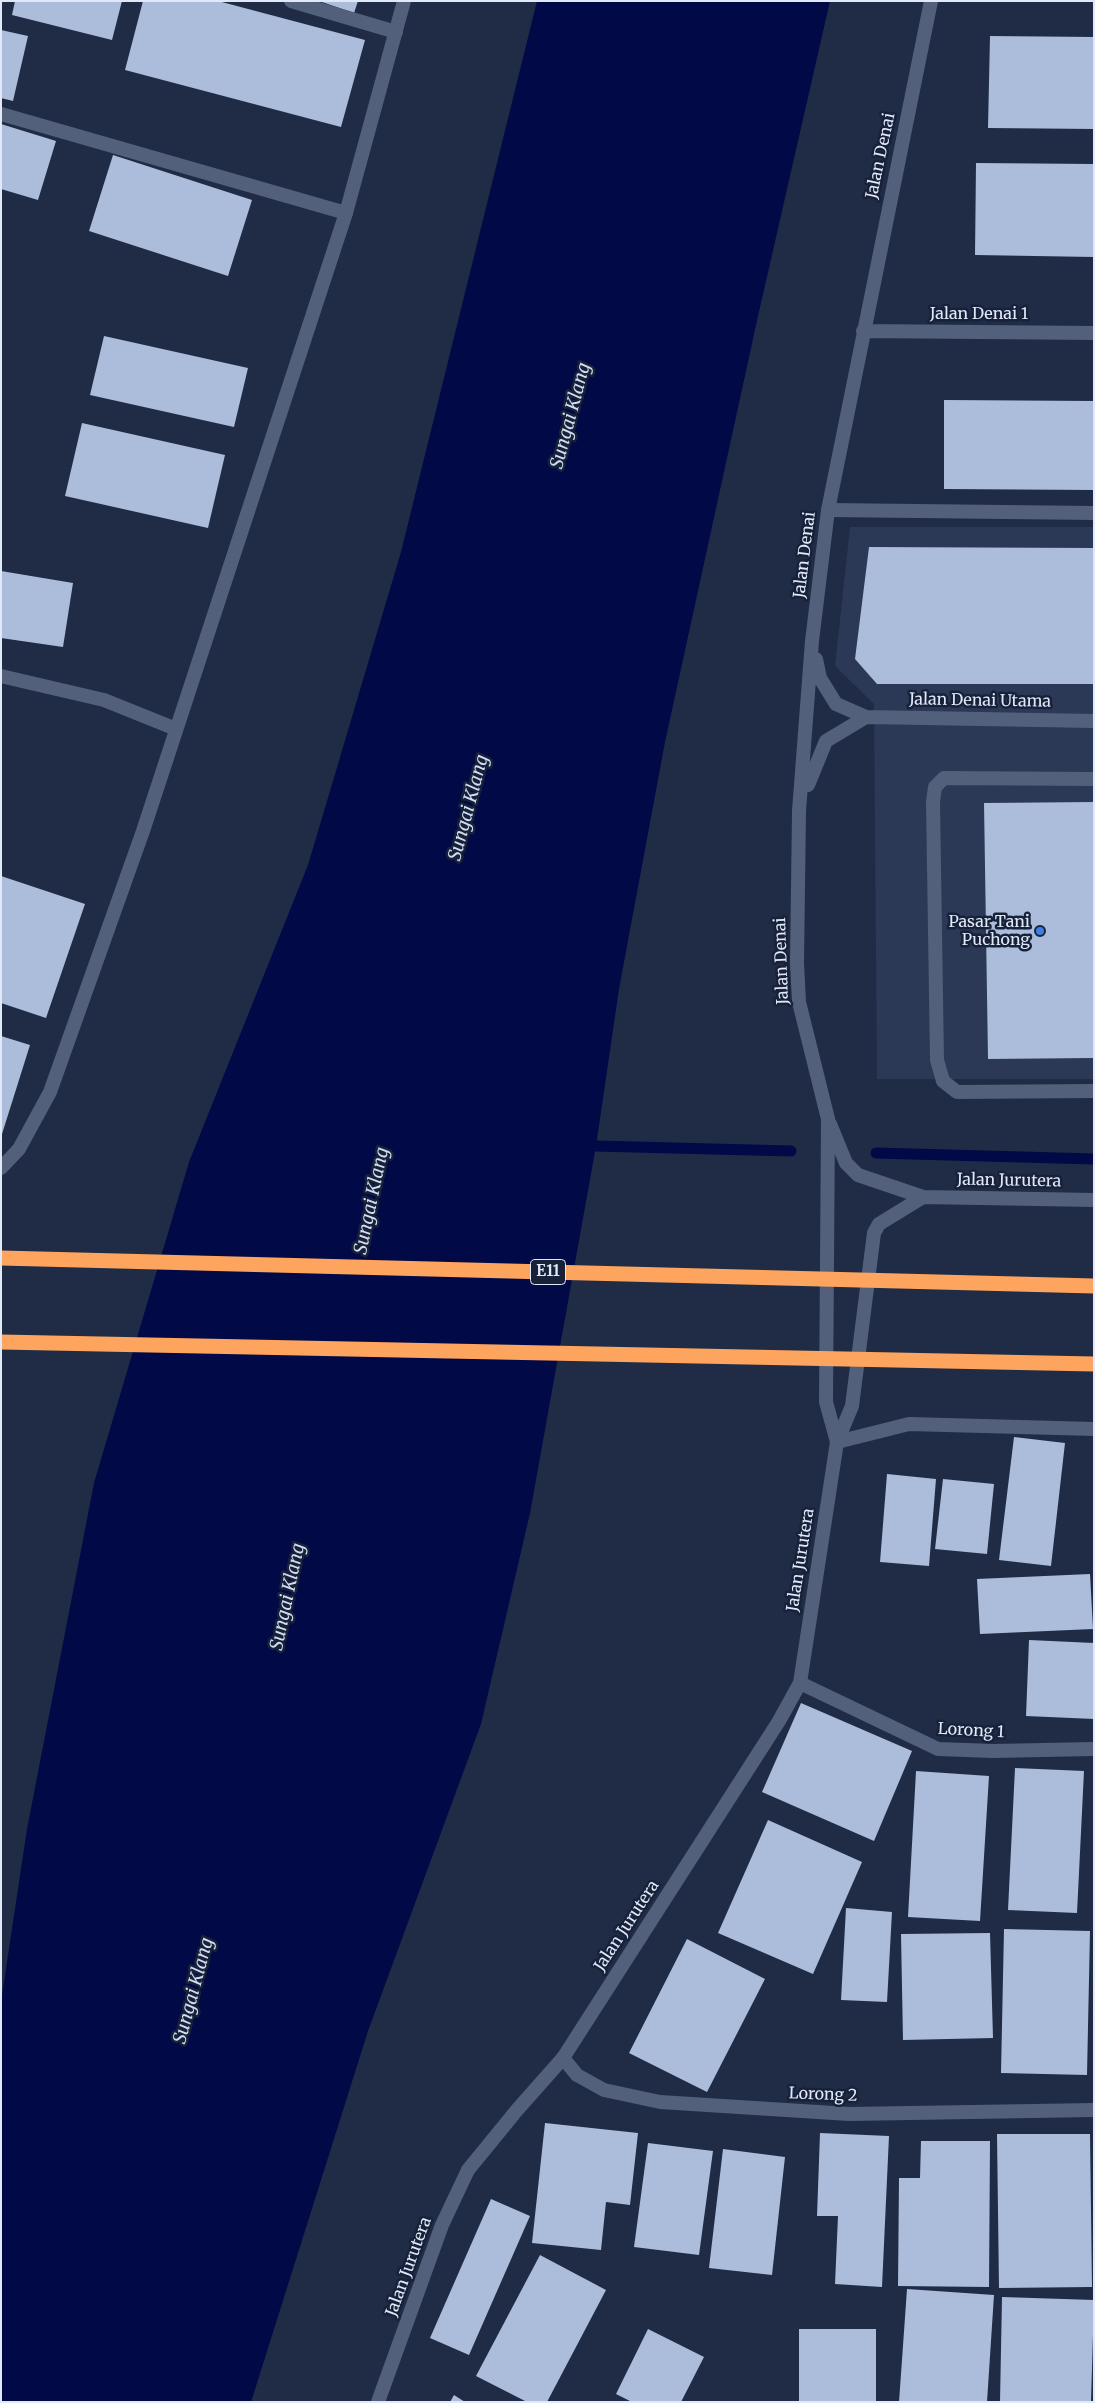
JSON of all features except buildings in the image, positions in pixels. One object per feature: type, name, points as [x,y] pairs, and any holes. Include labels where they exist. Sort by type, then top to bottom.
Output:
[{"type":"highway","name":"E11","points":[[1,1258],[1094,1286]]},
{"type":"highway","points":[[1,1342],[1094,1364]]},
{"type":"street","points":[[291,1],[396,32]]},
{"type":"street","points":[[1,1168],[18,1149],[50,1092],[143,831],[346,213],[404,1]]},
{"type":"street","name":"Jalan Denai","points":[[828,1119],[799,1002],[797,963],[799,811],[812,641],[828,510],[931,1]]},
{"type":"street","points":[[1,114],[346,213]]},
{"type":"street","name":"Jalan Denai 1","points":[[863,331],[1094,333]]},
{"type":"street","points":[[828,510],[1094,513]]},
{"type":"street","name":"Jalan Denai Utama","points":[[812,641],[820,678],[836,704],[866,717],[1094,720]]},
{"type":"street","points":[[1,676],[104,700],[176,729]]},
{"type":"street","points":[[799,811],[813,768],[826,740],[866,717]]},
{"type":"street","points":[[1094,779],[944,778],[935,788],[933,802],[937,1060],[943,1081],[957,1092],[1094,1091]]},
{"type":"street","name":"Jalan Jurutera","points":[[828,1119],[846,1163],[858,1175],[923,1197],[1094,1200]]},
{"type":"street","name":"Jalan Jurutera","points":[[828,1119],[826,1402],[837,1442]]},
{"type":"street","name":"Jalan Jurutera","points":[[378,2402],[442,2225],[468,2170],[563,2058],[779,1721],[800,1683],[837,1442],[852,1406],[874,1232],[879,1224],[923,1197]]},
{"type":"street","points":[[837,1442],[909,1424],[1094,1429]]},
{"type":"street","name":"Lorong 1","points":[[800,1683],[938,1749],[993,1751],[1094,1749]]},
{"type":"street","name":"Lorong 2","points":[[563,2058],[577,2075],[604,2090],[660,2102],[850,2114],[1094,2110]]},
{"type":"shaded area","points":[[850,527],[1094,527],[1094,1079],[877,1079],[874,704],[835,666]]},
{"type":"water","name":"Sungai Klang","points":[[537,1],[830,1],[758,316],[665,742],[619,989],[596,1146],[530,1513],[481,1724],[368,2031],[251,2402],[1,2402],[1,2002],[27,1829],[94,1483],[189,1162],[308,865],[401,552]]},
{"type":"waterway","points":[[596,1146],[791,1151]]},
{"type":"waterway","points":[[876,1153],[1094,1159]]},
{"type":"place","name":"Pasar Tani Puchong","points":[[1040,931]]}]
